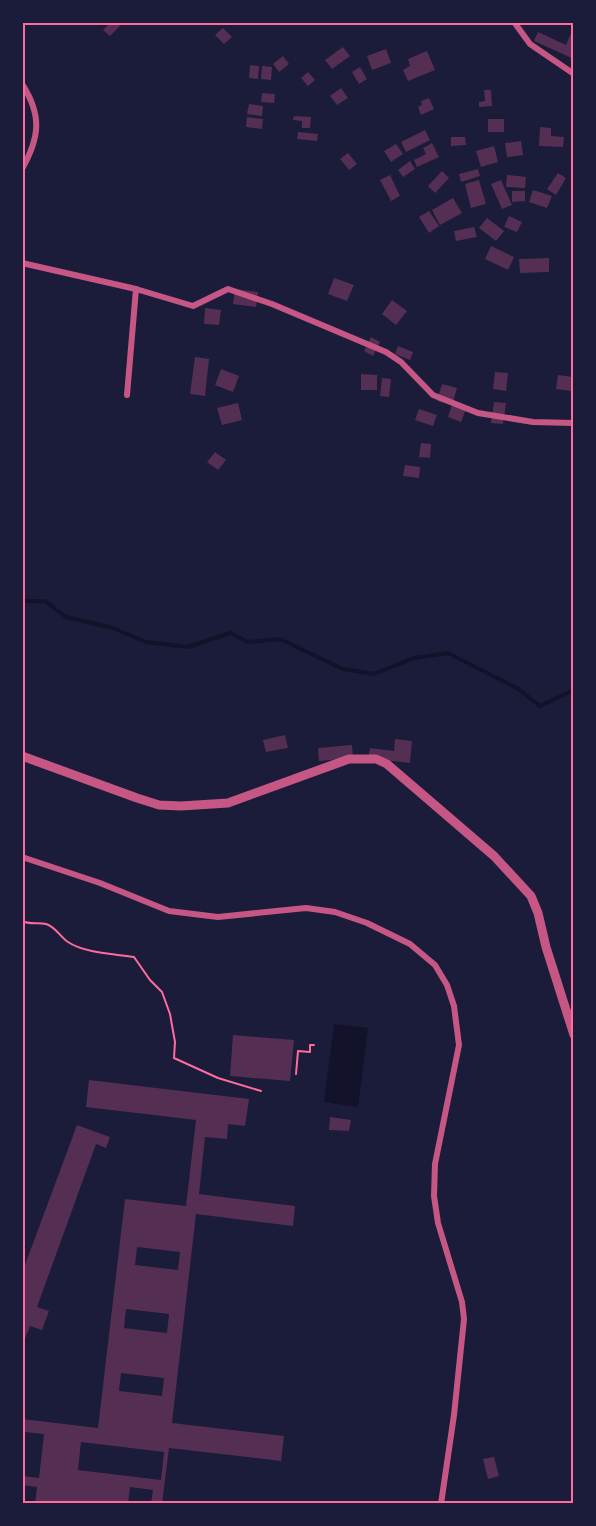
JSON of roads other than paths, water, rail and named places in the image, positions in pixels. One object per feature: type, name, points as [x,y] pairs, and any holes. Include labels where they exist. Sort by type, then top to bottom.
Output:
[{"type":"street","points":[[514,22],[530,44],[573,74]]},
{"type":"street","points":[[22,84],[31,98],[37,132],[32,152],[22,169]]},
{"type":"street","points":[[22,263],[136,288],[193,306],[228,289],[272,304],[386,352],[401,362],[434,395],[478,412],[533,422],[573,423]]},
{"type":"street","points":[[127,395],[136,288]]},
{"type":"street","points":[[22,756],[159,805],[181,806],[228,802],[349,759],[376,759],[387,764],[494,856],[531,896],[573,1035]]},
{"type":"street","points":[[22,857],[100,883],[169,911],[218,917],[306,908],[335,912],[367,923],[410,944],[435,965],[447,985],[454,1006],[459,1045],[436,1154],[434,1196],[438,1223],[462,1302],[464,1319],[454,1415],[441,1503]]},
{"type":"waterway","points":[[22,601],[45,601],[66,617],[113,628],[146,642],[188,647],[230,633],[248,642],[280,639],[343,669],[374,674],[414,658],[448,653],[517,688],[540,706],[574,690]]}]
